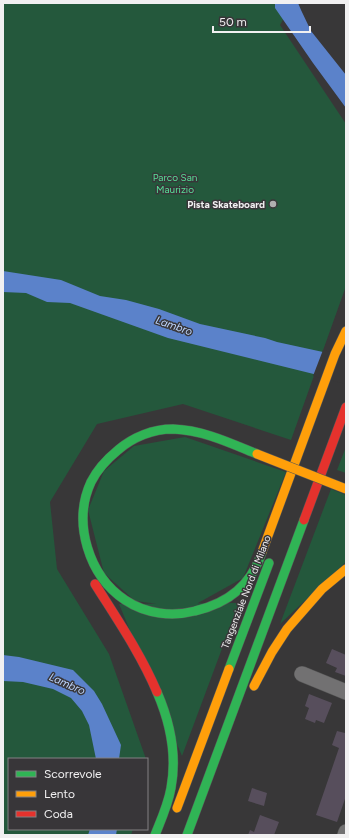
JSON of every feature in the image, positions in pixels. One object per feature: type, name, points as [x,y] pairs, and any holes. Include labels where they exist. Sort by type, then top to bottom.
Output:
[{"type":"highway","points":[[346,331],[335,354],[323,388],[260,559],[252,575],[228,598],[198,611],[181,614],[164,614],[146,610],[130,603],[117,595],[98,572],[86,545],[83,532],[84,508],[88,489],[98,471],[120,447],[133,438],[148,432],[164,430],[195,432],[258,450],[346,480]]},
{"type":"highway","points":[[187,835],[346,407]]},
{"type":"highway","points":[[125,434],[147,424],[163,422],[197,423],[215,429],[346,489]]},
{"type":"highway","points":[[75,533],[76,507],[83,481],[90,468],[108,447]]},
{"type":"highway","points":[[301,478],[306,464]]},
{"type":"highway","name":"Tangenziale Nord di Milano","points":[[175,813],[271,557]]},
{"type":"highway","points":[[251,692],[268,659],[287,629],[322,590],[346,569]]},
{"type":"highway","points":[[91,577],[136,651],[154,684],[164,708],[170,731],[174,755],[172,781],[167,804],[155,835]]},
{"type":"highway","points":[[230,720],[245,705]]},
{"type":"street","points":[[302,674],[346,692]]},
{"type":"green space","name":"Parco San Maurizio","points":[[3,3],[292,3],[280,25],[346,124],[346,286],[291,440],[183,404],[97,424],[50,502],[57,569],[109,654],[146,758],[8,758],[8,830],[133,830],[131,835],[3,835]]},
{"type":"green space","points":[[185,437],[286,472],[243,578],[189,608],[135,601],[104,573],[88,510],[104,471],[134,446]]},
{"type":"green space","points":[[346,447],[346,473],[337,470]]},
{"type":"green space","points":[[331,489],[346,495],[346,562],[280,624]]},
{"type":"green space","points":[[239,603],[182,756],[119,604]]},
{"type":"water","points":[[275,3],[298,3],[311,31],[346,75],[346,108],[275,8]]},
{"type":"water","name":"Lambro","points":[[3,271],[61,280],[100,296],[126,300],[159,309],[200,324],[346,357],[346,382],[168,338],[70,303],[47,302],[26,293],[3,292]]},
{"type":"water","name":"Lambro","points":[[3,655],[19,657],[73,670],[94,691],[102,704],[121,745],[119,758],[96,758],[89,725],[82,711],[71,698],[53,689],[23,682],[3,681]]},
{"type":"water","points":[[90,830],[117,830],[116,835],[88,835]]},
{"type":"pier","points":[[323,350],[346,355],[346,384],[313,376]]},
{"type":"building","points":[[332,649],[346,655],[346,676],[335,672],[337,668],[326,663]]},
{"type":"building","points":[[309,694],[332,703],[324,723],[316,720],[315,723],[305,719],[309,708],[305,706]]},
{"type":"building","points":[[346,730],[346,796],[337,822],[316,815],[339,748],[332,745],[337,731],[345,733]]},
{"type":"building","points":[[252,788],[267,793],[264,806],[248,801]]},
{"type":"building","points":[[260,815],[279,822],[274,835],[248,835],[250,830],[254,832]]},
{"type":"traffic: fast","points":[[257,454],[206,434],[173,429],[151,432],[124,445],[114,453],[96,473],[91,482],[83,514],[87,547],[93,563],[102,577],[112,590],[125,600],[133,605],[159,613],[186,613],[207,608],[228,598],[237,591],[252,574],[262,552]]},
{"type":"traffic: fast","points":[[187,835],[304,520]]},
{"type":"traffic: fast","points":[[229,669],[269,563]]},
{"type":"traffic: fast","points":[[155,835],[170,794],[173,776],[173,751],[169,727],[157,692]]},
{"type":"traffic: slow","points":[[262,552],[335,354],[346,331]]},
{"type":"traffic: slow","points":[[257,454],[346,489]]},
{"type":"traffic: slow","points":[[254,686],[272,652],[287,629],[322,589],[346,569]]},
{"type":"traffic: slow","points":[[177,808],[229,669]]},
{"type":"traffic: jam","points":[[304,520],[346,407]]},
{"type":"traffic: jam","points":[[95,584],[136,650],[157,692]]},
{"type":"place","name":"Pista Skateboard","points":[[273,204]]}]
